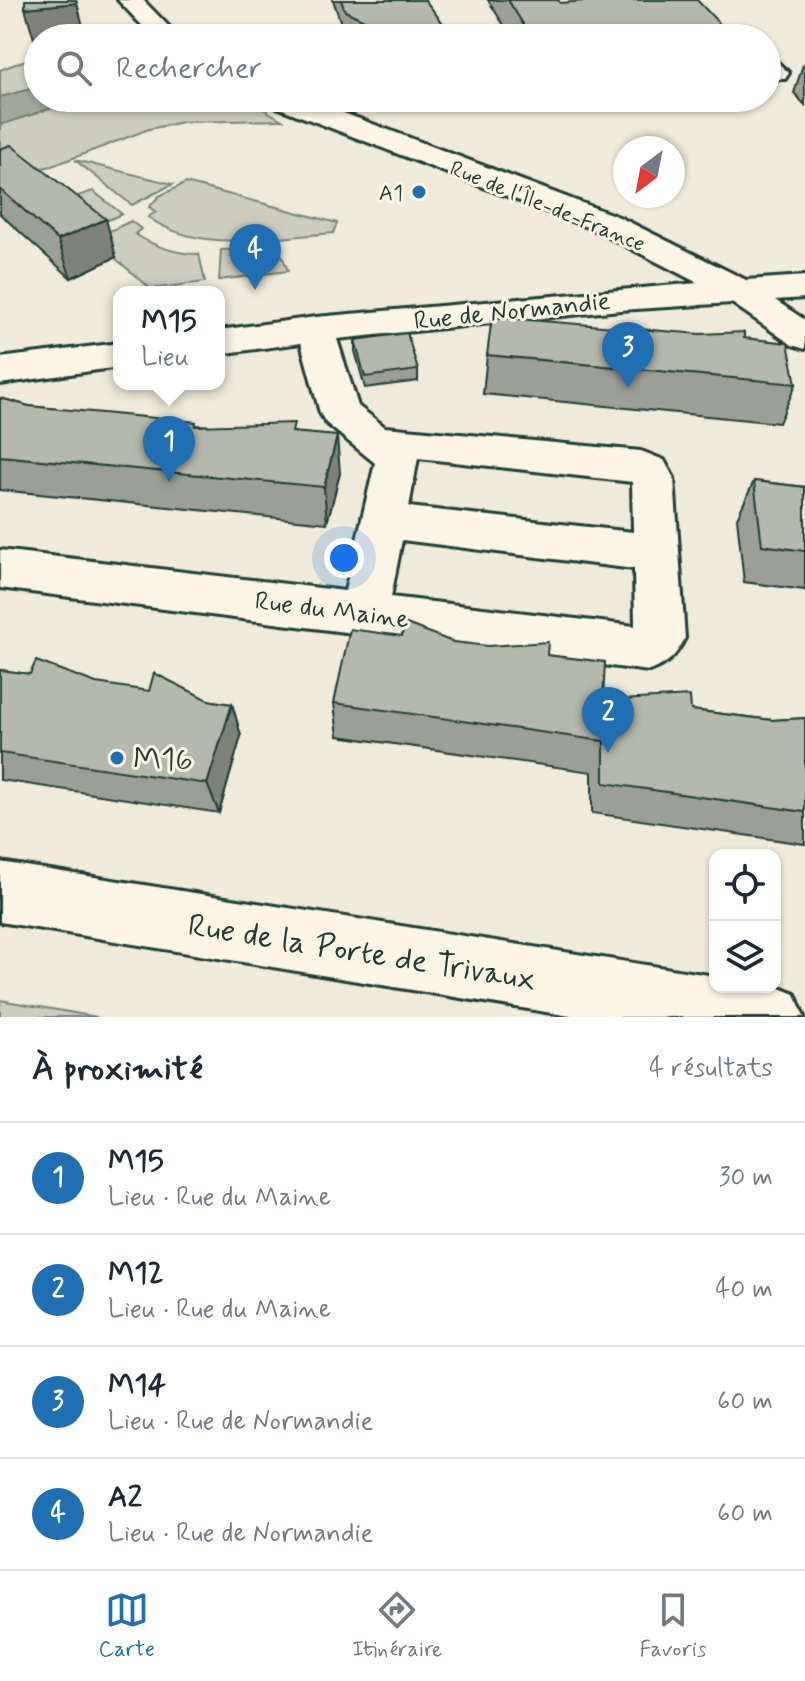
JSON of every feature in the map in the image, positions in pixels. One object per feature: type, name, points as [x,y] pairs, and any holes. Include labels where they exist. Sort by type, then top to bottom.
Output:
[{"type":"street","points":[[130,0],[154,24]]},
{"type":"street","name":"Rue de l'Île-de-France","points":[[316,112],[608,224],[736,289],[782,318],[805,337]]},
{"type":"street","name":"Rue de Normandie","points":[[225,341],[316,329],[736,289],[805,287]]},
{"type":"street","points":[[316,329],[340,413],[397,458],[364,613]]},
{"type":"street","points":[[0,371],[113,356]]},
{"type":"street","points":[[378,442],[401,441],[641,467],[649,471],[653,478],[656,553],[384,521]]},
{"type":"street","name":"Rue du Maine","points":[[0,569],[649,649],[660,638],[656,553]]},
{"type":"street","name":"Rue de la Porte de Trivaux","points":[[0,892],[772,1017]]},
{"type":"shaded area","points":[[24,61],[24,112],[269,112],[282,120],[182,122],[149,129],[52,166],[0,177],[0,70]]},
{"type":"shaded area","points":[[24,91],[24,112],[40,112],[0,125],[0,97]]},
{"type":"shaded area","points":[[75,160],[173,184],[132,205]]},
{"type":"shaded area","points":[[186,183],[337,223],[333,233],[238,241],[190,236],[168,229],[148,217],[156,212],[149,207],[159,196]]},
{"type":"shaded area","points":[[93,191],[122,214],[83,231],[53,204]]},
{"type":"shaded area","points":[[131,221],[141,229],[135,234],[150,242],[174,251],[199,254],[205,282],[148,286],[93,239]]},
{"type":"shaded area","points":[[279,248],[288,271],[219,280],[221,250]]},
{"type":"shaded area","points":[[0,1000],[97,1017],[0,1017]]},
{"type":"building","points":[[25,0],[76,0],[77,3],[25,8]]},
{"type":"building","points":[[341,0],[425,0],[443,24],[373,24],[345,11]]},
{"type":"building","points":[[508,0],[558,0],[560,3],[697,0],[720,24],[523,24]]},
{"type":"building","points":[[11,145],[106,219],[58,240],[0,189],[0,149]]},
{"type":"building","points":[[492,317],[700,334],[744,332],[744,338],[788,343],[796,384],[487,355]]},
{"type":"building","points":[[407,333],[418,370],[365,377],[355,340]]},
{"type":"building","points":[[0,398],[29,406],[196,422],[195,426],[294,423],[292,432],[337,436],[324,487],[0,456]]},
{"type":"building","points":[[754,481],[805,487],[805,551],[762,545]]},
{"type":"building","points":[[404,623],[453,642],[488,646],[548,642],[547,655],[605,662],[603,701],[690,696],[691,710],[772,720],[805,718],[805,812],[604,783],[604,741],[334,703],[350,629],[402,636]]},
{"type":"building","name":"M16","points":[[36,661],[96,683],[149,691],[154,673],[208,700],[232,704],[207,784],[0,753],[0,670],[30,674]]},
{"type":"place","name":"A1","points":[[419,192]]},
{"type":"place","name":"A2","points":[[255,290]]},
{"type":"place","name":"M14","points":[[628,388]]},
{"type":"place","name":"M15","points":[[169,482]]},
{"type":"place","name":"M12","points":[[608,753]]},
{"type":"place","name":"M16","points":[[117,758]]}]
